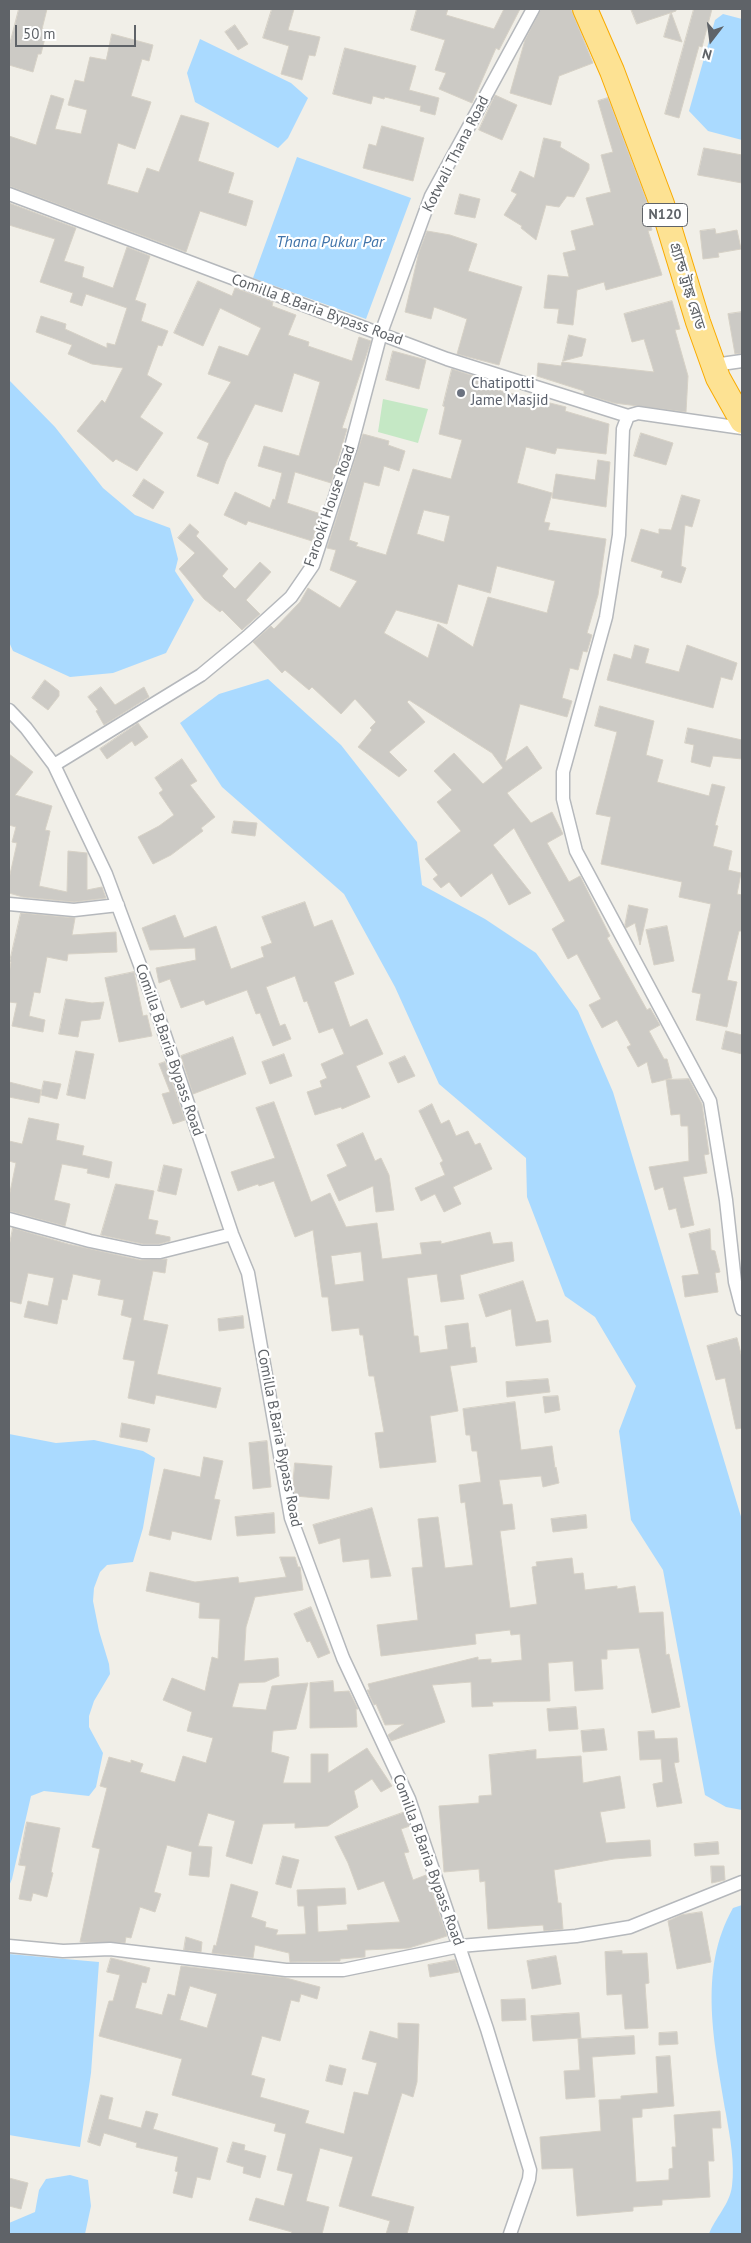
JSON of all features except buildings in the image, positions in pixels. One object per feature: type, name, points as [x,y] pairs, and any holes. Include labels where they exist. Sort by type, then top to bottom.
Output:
[{"type":"highway","name":"গ্র্যান্ড ট্রাঙ্ক রোড","points":[[585,9],[612,71],[662,204],[714,365],[731,404],[742,421]]},
{"type":"street","name":"Kotwali Thana Road","points":[[381,333],[431,196],[534,9]]},
{"type":"street","name":"Comilla B.Baria Bypass Road","points":[[9,194],[446,359],[628,416],[638,413],[742,428]]},
{"type":"street","name":"Farooki House Road","points":[[54,764],[200,675],[247,637],[291,597],[313,565],[351,446],[381,333]]},
{"type":"street","points":[[714,365],[742,361]]},
{"type":"street","points":[[628,416],[623,428],[619,535],[606,616],[563,772],[563,800],[576,851],[710,1102],[726,1200],[735,1282],[742,1309]]},
{"type":"street","name":"Comilla B.Baria Bypass Road","points":[[9,710],[26,728],[54,764],[106,874],[153,1000],[232,1234],[248,1273],[291,1518],[343,1658],[410,1799],[490,2038],[530,2170],[529,2179],[510,2234]]},
{"type":"street","points":[[9,904],[74,910],[118,905]]},
{"type":"street","points":[[9,1219],[90,1241],[142,1252],[160,1252],[232,1234]]},
{"type":"street","points":[[9,1946],[63,1951],[110,1949],[286,1970],[344,1970],[460,1946],[576,1936],[630,1927],[742,1882]]},
{"type":"green space","points":[[383,399],[428,409],[418,443],[378,432]]},
{"type":"water","points":[[723,14],[742,19],[742,140],[708,131],[689,111],[715,20]]},
{"type":"water","points":[[200,39],[291,83],[308,98],[288,138],[278,148],[195,102],[187,73]]},
{"type":"water","name":"Thana Pukur Par","points":[[297,157],[411,198],[366,319],[253,278]]},
{"type":"water","points":[[9,380],[55,427],[103,488],[135,515],[170,528],[178,559],[175,571],[194,600],[166,653],[113,673],[70,677],[13,651],[9,642]]},
{"type":"water","points":[[268,679],[341,745],[417,842],[422,885],[485,919],[536,953],[578,1011],[613,1092],[742,1520],[742,1810],[726,1807],[705,1795],[663,1570],[631,1520],[619,1431],[636,1386],[595,1317],[565,1296],[527,1197],[526,1158],[439,1084],[395,987],[344,894],[222,787],[180,723],[219,694]]},
{"type":"water","points":[[9,1434],[56,1443],[94,1440],[143,1451],[155,1458],[143,1528],[133,1562],[107,1565],[100,1572],[94,1588],[93,1601],[110,1674],[94,1701],[89,1716],[89,1727],[103,1753],[96,1787],[89,1796],[44,1791],[31,1796],[9,1886]]},
{"type":"water","points":[[742,1905],[742,2234],[709,2234],[731,2193],[733,2168],[714,2036],[712,1983],[715,1957],[722,1932],[733,1908]]},
{"type":"water","points":[[9,1954],[99,1962],[91,2073],[80,2147],[9,2135]]},
{"type":"water","points":[[70,2175],[88,2180],[91,2206],[85,2234],[9,2234],[9,2223],[35,2212],[39,2190],[46,2179]]},
{"type":"place","name":"Chatipotti Jame Masjid","points":[[461,393]]}]
